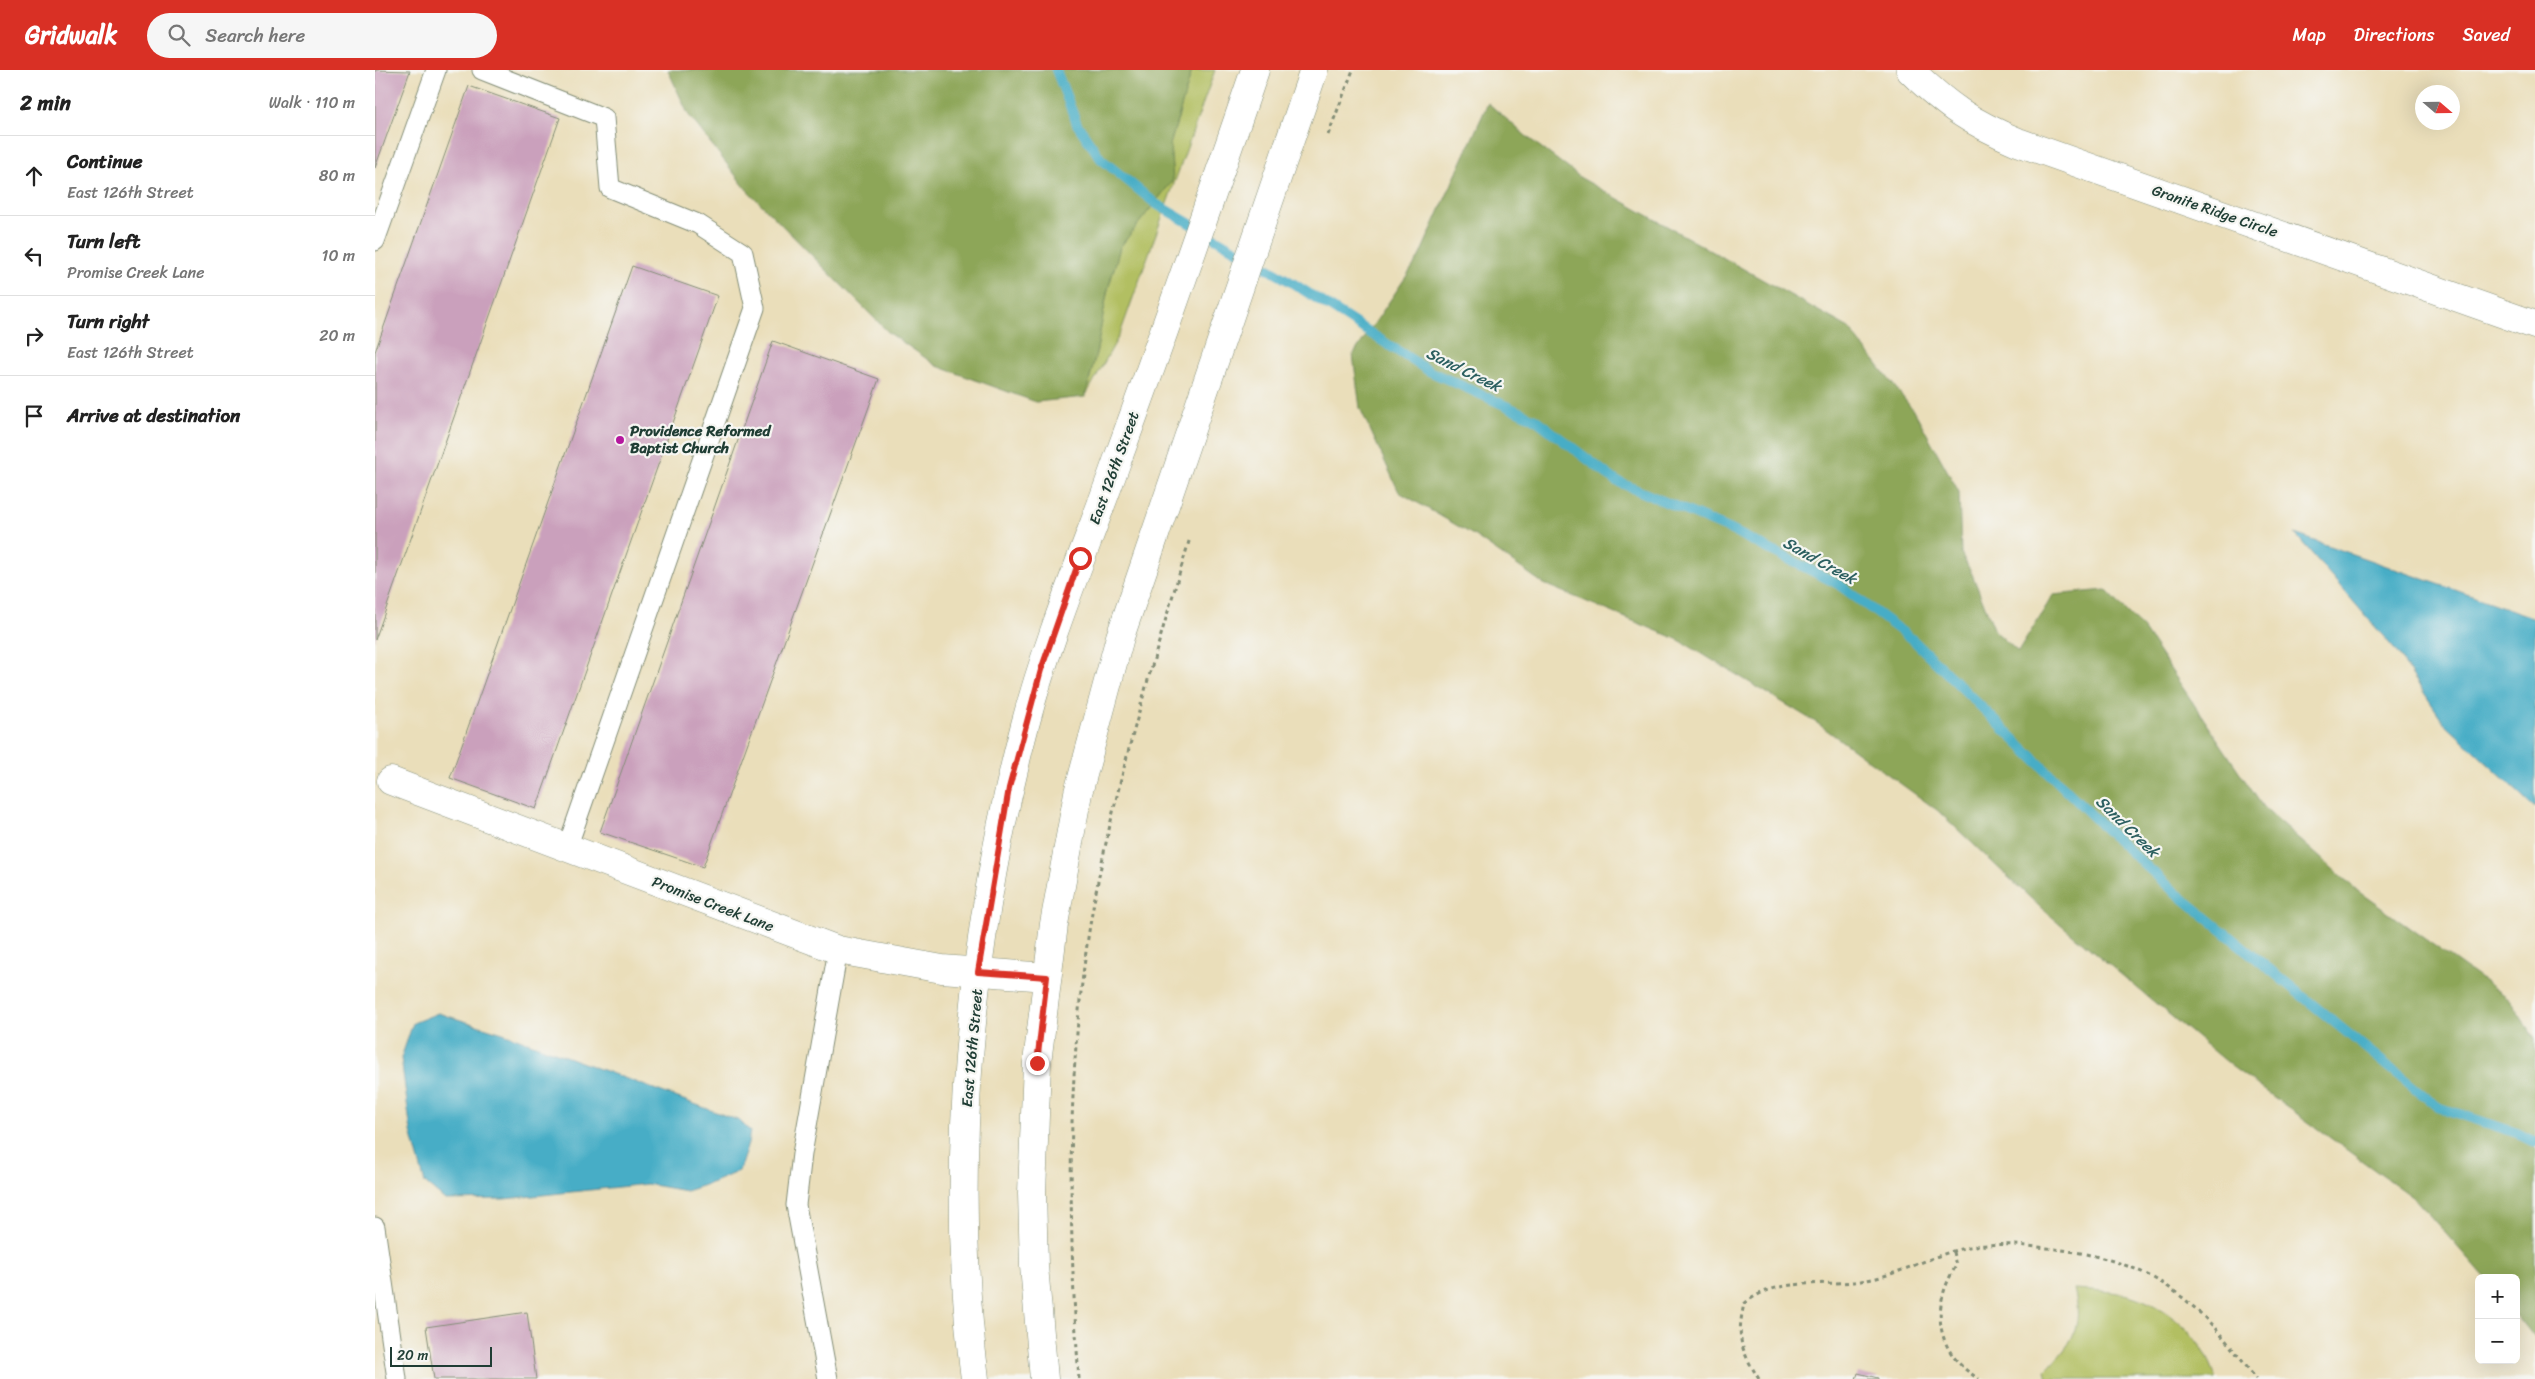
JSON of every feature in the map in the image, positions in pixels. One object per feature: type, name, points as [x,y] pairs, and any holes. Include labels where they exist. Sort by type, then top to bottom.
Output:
[{"type":"main road","name":"East 126th Street","points":[[975,1379],[965,1261],[964,1151],[978,972],[1009,788],[1041,670],[1162,336],[1255,70]]},
{"type":"main road","points":[[1044,1379],[1033,1266],[1032,1193],[1037,1063],[1047,977],[1078,793],[1120,637],[1314,70]]},
{"type":"main road","name":"Granite Ridge Circle","points":[[1910,70],[1959,113],[2003,136],[2535,324]]},
{"type":"main road","name":"Promise Creek Lane","points":[[383,782],[567,848],[838,950],[942,970],[1047,977]]},
{"type":"lane","points":[[375,241],[436,70]]},
{"type":"lane","points":[[482,70],[604,118],[610,188],[698,224],[743,253],[755,308],[567,848]]},
{"type":"lane","points":[[828,1379],[796,1205],[802,1154],[838,950]]},
{"type":"lane","points":[[375,1227],[397,1379]]},
{"type":"path","points":[[1327,136],[1353,70]]},
{"type":"path","points":[[1079,1379],[1071,1274],[1070,1157],[1077,1031],[1090,924],[1112,816],[1191,533]]},
{"type":"path","points":[[1759,1379],[1747,1363],[1739,1342],[1744,1304],[1757,1293],[1776,1287],[1855,1282],[1880,1278],[1953,1252],[1988,1245],[2030,1246],[2092,1255],[2147,1273],[2173,1288],[2199,1311],[2228,1341],[2256,1379]]},
{"type":"path","points":[[1953,1252],[1956,1266],[1943,1294],[1940,1315],[1941,1327],[1948,1349],[1961,1365],[1979,1379]]},
{"type":"green space","points":[[668,70],[1192,70],[1170,145],[1173,180],[1120,247],[1107,293],[1097,349],[1085,397],[1036,402],[937,366],[888,332],[747,190],[688,114]]},
{"type":"green space","points":[[1192,70],[1215,70],[1120,334],[1085,397],[1097,349],[1107,293],[1120,247],[1173,180],[1170,145]]},
{"type":"green space","points":[[1488,103],[1526,136],[1581,178],[1849,328],[1916,414],[1959,492],[1961,553],[1972,574],[1995,631],[2018,652],[2053,595],[2106,590],[2144,630],[2263,807],[2359,892],[2509,999],[2535,1039],[2535,1338],[2520,1319],[2520,1274],[2481,1274],[2416,1200],[2231,1066],[2040,907],[1937,810],[1817,723],[1679,640],[1544,584],[1475,536],[1399,492],[1360,408],[1353,355],[1418,259]]},
{"type":"green space","points":[[2074,1289],[2128,1295],[2157,1307],[2183,1326],[2194,1338],[2204,1351],[2216,1379],[2047,1379],[2045,1371],[2069,1343],[2076,1325],[2077,1303]]},
{"type":"water","points":[[2295,534],[2535,618],[2535,808],[2445,724],[2396,651]]},
{"type":"water","points":[[438,1013],[503,1033],[740,1121],[750,1131],[748,1144],[739,1171],[686,1191],[647,1184],[504,1199],[445,1200],[425,1183],[411,1132],[401,1058],[413,1023]]},
{"type":"building","points":[[375,70],[410,71],[375,168]]},
{"type":"building","points":[[469,86],[560,118],[375,640],[375,352]]},
{"type":"building","points":[[632,266],[718,296],[536,809],[450,778]]},
{"type":"building","points":[[773,341],[879,379],[703,867],[600,832]]},
{"type":"building","points":[[527,1312],[536,1379],[434,1379],[426,1327]]},
{"type":"building","points":[[1858,1373],[1878,1378],[1878,1379],[1856,1379]]},
{"type":"waterway","name":"Sand Creek","points":[[1056,70],[1077,124],[1101,159],[1156,204],[1291,282],[1429,371],[1535,419],[1616,481],[1729,529],[1838,584],[1913,640],[2113,836],[2175,892],[2438,1107],[2517,1133],[2535,1142]]},
{"type":"place","name":"Providence Reformed Baptist Church","points":[[620,440]]},
{"type":"route","points":[[1037,1063],[1047,977],[978,972],[1009,788],[1041,670],[1080,558]]}]
